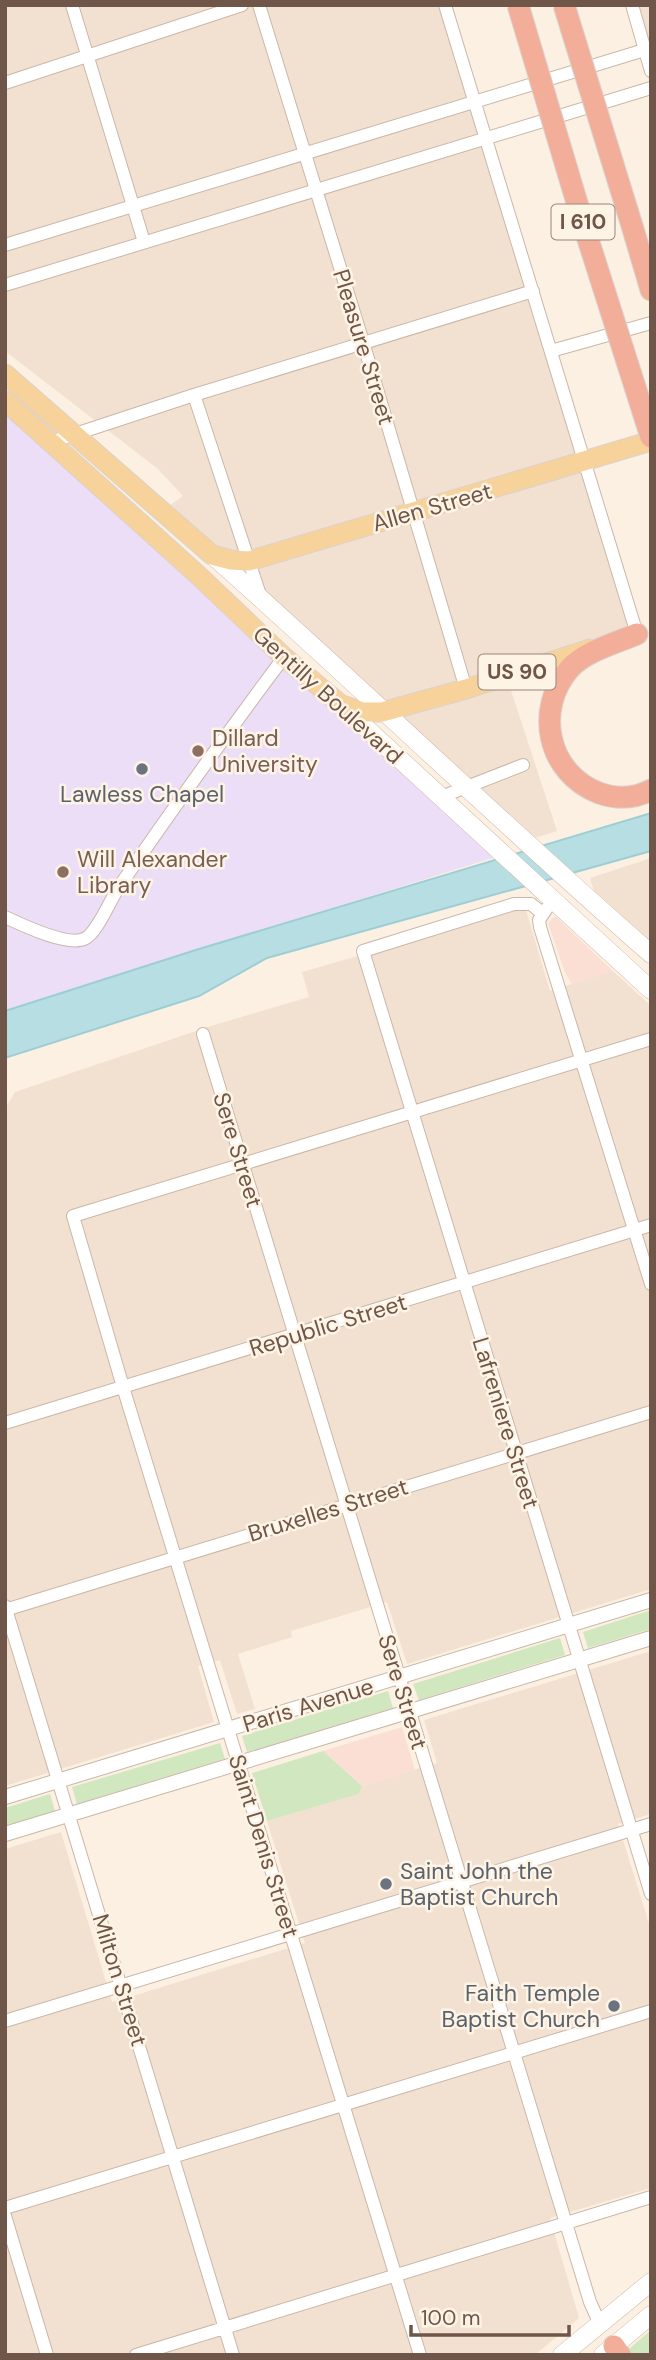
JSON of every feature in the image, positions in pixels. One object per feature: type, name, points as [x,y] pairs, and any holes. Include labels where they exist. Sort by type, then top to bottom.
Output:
[{"type":"highway","name":"I 610","points":[[518,5],[651,439]]},
{"type":"highway","name":"I 610","points":[[564,5],[651,290]]},
{"type":"highway","points":[[633,229],[651,262]]},
{"type":"highway","points":[[644,632],[588,655],[571,667],[552,699],[549,732],[563,767],[576,781],[593,790],[621,798],[651,790]]},
{"type":"main road","name":"Gentilly Boulevard","points":[[5,373],[338,667],[382,712],[651,954]]},
{"type":"main road","name":"Gentilly Boulevard","points":[[5,401],[651,990]]},
{"type":"main road","name":"Allen Street","points":[[212,555],[249,561],[585,462],[651,439]]},
{"type":"main road","name":"US 90","points":[[340,704],[362,712],[382,712],[466,689],[644,632]]},
{"type":"main road","points":[[562,2355],[651,2282]]},
{"type":"main road","points":[[612,2352],[651,2315]]},
{"type":"street","points":[[72,5],[144,242]]},
{"type":"street","points":[[5,83],[242,5]]},
{"type":"street","name":"Pleasure Street","points":[[259,5],[363,341],[466,689]]},
{"type":"street","points":[[445,5],[585,462],[644,632]]},
{"type":"street","points":[[632,5],[648,48],[651,71]]},
{"type":"street","points":[[5,245],[648,48]]},
{"type":"street","points":[[5,285],[651,88]]},
{"type":"street","points":[[51,442],[363,341],[533,291]]},
{"type":"street","points":[[551,351],[651,323]]},
{"type":"street","points":[[194,394],[261,599]]},
{"type":"street","points":[[5,917],[72,942],[86,938],[195,776],[284,657]]},
{"type":"street","points":[[441,797],[523,765]]},
{"type":"street","points":[[552,897],[539,920],[540,927],[651,1284]]},
{"type":"street","name":"Lafreniere Street","points":[[542,913],[531,904],[514,904],[363,951],[651,1894]]},
{"type":"street","name":"Sere Street","points":[[203,1034],[565,2222],[590,2302],[612,2352]]},
{"type":"street","points":[[242,1164],[651,1040]]},
{"type":"street","name":"Saint Denis Street","points":[[242,1164],[73,1216],[420,2355]]},
{"type":"street","name":"Republic Street","points":[[5,1423],[651,1225]]},
{"type":"street","name":"Bruxelles Street","points":[[6,1608],[651,1412]]},
{"type":"street","name":"Paris Avenue","points":[[5,1797],[651,1600]]},
{"type":"street","name":"Milton Street","points":[[6,1608],[233,2355]]},
{"type":"street","name":"Paris Avenue","points":[[5,1834],[651,1638]]},
{"type":"street","points":[[5,2021],[651,1824]]},
{"type":"street","points":[[5,2208],[651,2011]]},
{"type":"street","points":[[136,2355],[651,2197]]},
{"type":"street","points":[[5,2216],[47,2355]]},
{"type":"shaded area","points":[[5,5],[451,5],[642,631],[505,672],[557,831],[531,839],[169,506],[183,496],[158,469],[5,351]]},
{"type":"shaded area","points":[[626,5],[651,5],[651,43],[638,47]]},
{"type":"shaded area","name":"Dillard University","points":[[5,401],[505,854],[5,1011]]},
{"type":"shaded area","points":[[651,858],[651,943],[594,891],[590,878]]},
{"type":"shaded area","points":[[526,910],[550,991],[613,971],[651,1006],[651,1589],[407,1664],[387,1602],[291,1631],[292,1637],[238,1654],[255,1709],[237,1714],[220,1660],[198,1666],[214,1722],[5,1786],[5,1109],[15,1092],[211,1026],[309,997],[302,972]]},
{"type":"shaded area","points":[[553,917],[613,971],[572,985],[548,923]]},
{"type":"shaded area","points":[[651,1651],[651,1814],[618,1824],[651,1930],[651,2188],[550,2218],[579,2318],[535,2355],[5,2355],[5,1849],[61,1832],[112,2002],[136,1995],[305,1943],[267,1821],[359,1794],[362,1786],[437,1763],[424,1720]]},
{"type":"shaded area","points":[[402,1727],[415,1770],[362,1786],[323,1751]]},
{"type":"green space","points":[[651,1610],[651,1629],[588,1648],[583,1632]]},
{"type":"green space","points":[[560,1638],[565,1655],[419,1700],[413,1684]]},
{"type":"green space","points":[[388,1691],[393,1708],[247,1752],[242,1736]]},
{"type":"green space","points":[[220,1743],[225,1759],[77,1804],[72,1787]]},
{"type":"green space","points":[[323,1751],[362,1786],[359,1794],[267,1821],[252,1773]]},
{"type":"green space","points":[[50,1794],[55,1811],[5,1826],[5,1808]]},
{"type":"green space","points":[[651,2330],[651,2355],[625,2355],[624,2353]]},
{"type":"water","points":[[651,813],[651,851],[267,958],[199,996],[5,1058],[5,1011],[199,949]]},
{"type":"place","name":"Dillard University","points":[[198,751]]},
{"type":"place","name":"Lawless Chapel","points":[[142,769]]},
{"type":"place","name":"Will Alexander Library","points":[[63,872]]},
{"type":"place","name":"Saint John the Baptist Church","points":[[386,1884]]},
{"type":"place","name":"Faith Temple Baptist Church","points":[[614,2006]]}]
